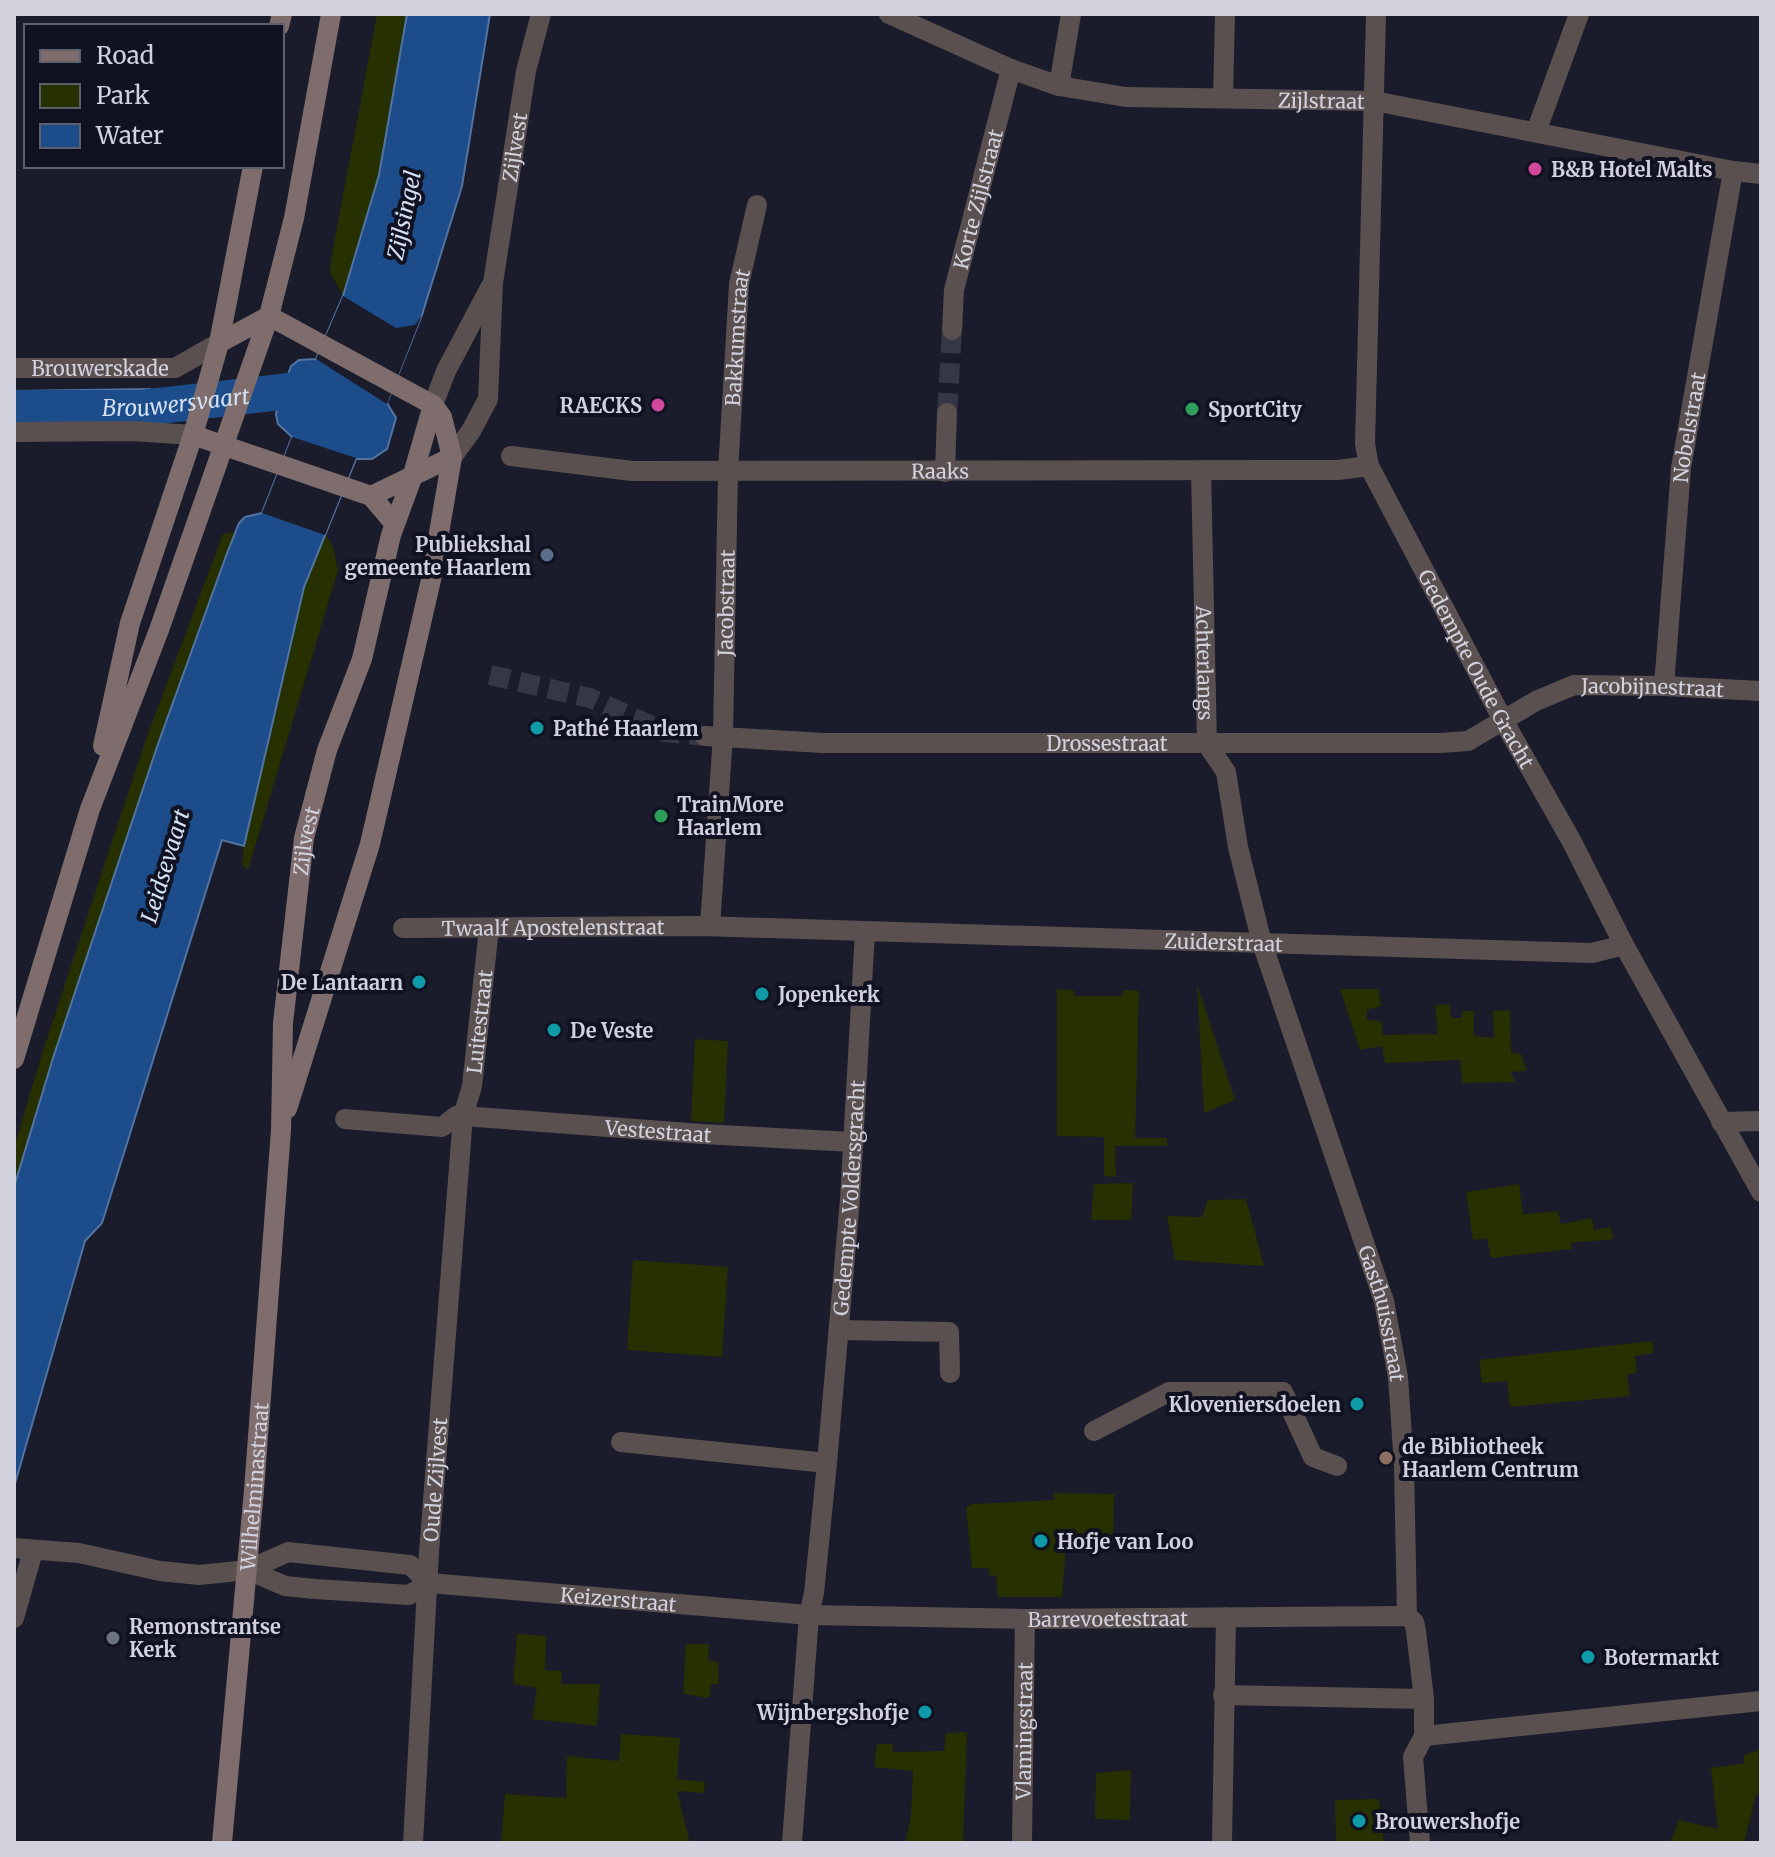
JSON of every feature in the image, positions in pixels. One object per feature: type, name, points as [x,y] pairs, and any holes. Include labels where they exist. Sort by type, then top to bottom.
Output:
[{"type":"main road","points":[[14,1059],[90,809],[159,630],[269,316],[294,218],[331,14]]},
{"type":"main road","points":[[90,809],[130,623],[193,435],[219,343],[253,168]]},
{"type":"main road","points":[[269,316],[424,400],[442,417],[452,457],[371,496]]},
{"type":"main road","name":"Brouwerskade","points":[[219,343],[269,316]]},
{"type":"main road","name":"Zijlvest","points":[[281,1130],[283,1023],[304,838],[327,750],[362,659],[394,523],[412,478],[424,400]]},
{"type":"main road","points":[[193,435],[371,496],[394,523]]},
{"type":"main road","name":"Zijlvest","points":[[281,1130],[371,840],[431,580],[452,457]]},
{"type":"main road","name":"Wilhelminastraat","points":[[222,1843],[248,1570],[281,1130]]},
{"type":"street","name":"Zijlvest","points":[[452,457],[471,431],[488,399],[493,283],[526,71],[541,14]]},
{"type":"street","name":"Zijlstraat","points":[[889,14],[1011,69],[1059,86],[1126,97],[1374,101],[1761,174]]},
{"type":"street","points":[[1059,86],[1071,14]]},
{"type":"street","points":[[1223,98],[1225,14]]},
{"type":"street","name":"Gedempte Oude Gracht","points":[[1376,14],[1365,444],[1369,466],[1503,720],[1572,842],[1624,945],[1761,1192]]},
{"type":"street","points":[[1536,132],[1579,14]]},
{"type":"street","name":"Korte Zijlstraat","points":[[952,330],[954,290],[1011,69]]},
{"type":"street","name":"Nobelstraat","points":[[1664,686],[1681,468],[1733,171]]},
{"type":"street","name":"Bakkumstraat","points":[[728,472],[739,284],[757,205]]},
{"type":"street","name":"Zijlvest","points":[[424,400],[446,371],[493,283]]},
{"type":"street","name":"Brouwerskade","points":[[14,368],[175,368],[219,343]]},
{"type":"street","points":[[945,472],[947,413]]},
{"type":"street","points":[[14,432],[132,431],[193,435]]},
{"type":"street","name":"Raaks","points":[[511,456],[632,471],[1201,471],[1338,470],[1369,466]]},
{"type":"street","name":"Achterlangs","points":[[1201,471],[1207,744],[1226,772],[1238,847],[1262,943]]},
{"type":"street","name":"Jacobstraat","points":[[706,926],[728,472]]},
{"type":"street","name":"Jacobijnestraat","points":[[1503,720],[1536,701],[1574,685],[1761,691]]},
{"type":"street","name":"Drossestraat","points":[[714,736],[823,743],[1468,741],[1503,720]]},
{"type":"street","name":"Twaalf Apostelenstraat","points":[[403,928],[706,926],[823,930]]},
{"type":"street","name":"Luitestraat","points":[[463,1116],[472,1086],[489,928]]},
{"type":"street","name":"Zuiderstraat","points":[[823,930],[1592,953],[1624,945]]},
{"type":"street","name":"Gedempte Voldersgracht","points":[[792,1843],[809,1615],[814,1593],[839,1330],[865,931]]},
{"type":"street","name":"Gasthuisstraat","points":[[1262,943],[1384,1301],[1398,1377],[1404,1466],[1407,1616],[1414,1622],[1416,1631],[1424,1699],[1424,1736],[1413,1757],[1420,1843]]},
{"type":"street","name":"Vestestraat","points":[[345,1119],[442,1127],[456,1116],[463,1116],[853,1142]]},
{"type":"street","name":"Oude Zijlvest","points":[[413,1843],[463,1116]]},
{"type":"street","points":[[1721,1122],[1761,1121]]},
{"type":"street","points":[[839,1330],[949,1332],[950,1373]]},
{"type":"street","points":[[1094,1431],[1169,1392],[1283,1392],[1313,1457],[1337,1466]]},
{"type":"street","points":[[621,1442],[827,1463]]},
{"type":"street","points":[[14,1618],[23,1550],[79,1553],[160,1571],[199,1575],[248,1570]]},
{"type":"street","name":"Keizerstraat","points":[[248,1570],[288,1552],[410,1565],[429,1583]]},
{"type":"street","name":"Keizerstraat","points":[[248,1570],[285,1586],[315,1589],[409,1595],[429,1583],[809,1615]]},
{"type":"street","name":"Barrevoetestraat","points":[[809,1615],[1025,1619],[1407,1616]]},
{"type":"street","points":[[1222,1843],[1226,1617]]},
{"type":"street","name":"Vlamingstraat","points":[[1022,1843],[1025,1619]]},
{"type":"street","points":[[1223,1695],[1424,1699]]},
{"type":"street","points":[[1424,1736],[1761,1701]]},
{"type":"green space","points":[[377,14],[407,14],[379,175],[343,296],[330,272],[331,259]]},
{"type":"green space","points":[[236,531],[53,1058],[14,1187],[14,1148],[146,739],[223,534]]},
{"type":"green space","points":[[326,535],[333,547],[338,570],[248,870],[242,865],[244,846],[295,622],[304,587]]},
{"type":"green space","points":[[1197,984],[1235,1100],[1204,1113]]},
{"type":"green space","points":[[1057,989],[1073,990],[1075,996],[1122,996],[1123,990],[1139,991],[1135,1138],[1167,1138],[1167,1146],[1115,1146],[1116,1177],[1104,1176],[1104,1137],[1057,1136]]},
{"type":"green space","points":[[1340,989],[1378,989],[1381,1006],[1367,1010],[1367,1020],[1381,1021],[1383,1035],[1438,1034],[1435,1005],[1450,1004],[1451,1018],[1462,1018],[1462,1011],[1474,1011],[1474,1036],[1494,1038],[1493,1011],[1510,1010],[1511,1053],[1521,1054],[1527,1071],[1511,1072],[1515,1082],[1462,1083],[1460,1060],[1385,1063],[1382,1046],[1360,1050]]},
{"type":"green space","points":[[695,1039],[728,1041],[724,1123],[691,1121]]},
{"type":"green space","points":[[1133,1183],[1131,1220],[1091,1220],[1094,1184]]},
{"type":"green space","points":[[1519,1184],[1523,1214],[1558,1211],[1561,1224],[1592,1218],[1594,1230],[1611,1227],[1613,1239],[1571,1243],[1572,1249],[1491,1258],[1487,1238],[1473,1240],[1466,1192]]},
{"type":"green space","points":[[1246,1199],[1264,1266],[1175,1260],[1167,1216],[1202,1217],[1208,1200]]},
{"type":"green space","points":[[633,1260],[728,1267],[722,1357],[627,1350]]},
{"type":"green space","points":[[1652,1341],[1654,1353],[1635,1356],[1637,1373],[1627,1374],[1630,1396],[1510,1407],[1507,1381],[1482,1383],[1479,1360]]},
{"type":"green space","name":"Hofje van Loo","points":[[1054,1493],[1114,1494],[1113,1548],[1066,1546],[1062,1597],[998,1597],[996,1576],[989,1575],[989,1568],[972,1568],[966,1507],[972,1504],[1054,1500]]},
{"type":"green space","points":[[517,1634],[546,1636],[545,1670],[562,1671],[561,1684],[600,1684],[597,1726],[532,1719],[537,1688],[513,1684]]},
{"type":"green space","points":[[686,1644],[709,1644],[708,1660],[718,1662],[719,1684],[711,1684],[709,1698],[683,1694]]},
{"type":"green space","points":[[967,1732],[963,1843],[905,1843],[911,1816],[913,1771],[874,1767],[877,1744],[892,1744],[893,1752],[944,1751],[946,1733]]},
{"type":"green space","points":[[621,1734],[680,1738],[677,1779],[705,1782],[704,1793],[677,1791],[690,1843],[501,1843],[505,1794],[566,1798],[567,1756],[619,1761]]},
{"type":"green space","points":[[1761,1749],[1761,1793],[1756,1795],[1744,1843],[1670,1843],[1679,1820],[1718,1829],[1711,1768],[1744,1763],[1744,1755]]},
{"type":"green space","points":[[1131,1770],[1130,1820],[1095,1819],[1096,1773]]},
{"type":"green space","name":"Brouwershofje","points":[[1379,1799],[1384,1843],[1336,1843],[1335,1800]]},
{"type":"water","points":[[407,14],[490,14],[462,186],[422,315],[387,403],[396,418],[387,449],[372,459],[356,459],[304,587],[244,846],[222,840],[102,1223],[85,1241],[14,1487],[14,1187],[53,1058],[158,744],[226,556],[239,523],[245,517],[262,513],[292,437],[278,424],[276,415],[291,366],[299,360],[316,359],[343,296],[379,175]]},
{"type":"water","points":[[150,389],[144,419],[14,421],[14,391]]},
{"type":"pier","points":[[343,296],[396,328],[415,325],[422,315],[387,404],[316,359]]},
{"type":"pier","points":[[292,437],[356,458],[325,535],[262,513]]},
{"type":"waterway","name":"Brouwersvaart","points":[[14,408],[141,408],[289,391],[327,404]]},
{"type":"tunnel","points":[[947,413],[952,330]]},
{"type":"tunnel","points":[[490,675],[590,698],[665,732],[705,736]]},
{"type":"place","name":"B&B Hotel Malts","points":[[1535,169]]},
{"type":"place","name":"RAECKS","points":[[658,405]]},
{"type":"place","name":"SportCity","points":[[1192,409]]},
{"type":"place","name":"Publiekshal gemeente Haarlem","points":[[547,555]]},
{"type":"place","name":"Pathé Haarlem","points":[[537,728]]},
{"type":"place","name":"TrainMore Haarlem","points":[[661,816]]},
{"type":"place","name":"De Lantaarn","points":[[419,982]]},
{"type":"place","name":"Jopenkerk","points":[[762,994]]},
{"type":"place","name":"De Veste","points":[[554,1030]]},
{"type":"place","name":"Kloveniersdoelen","points":[[1357,1404]]},
{"type":"place","name":"de Bibliotheek Haarlem Centrum","points":[[1386,1458]]},
{"type":"place","name":"Hofje van Loo","points":[[1041,1541]]},
{"type":"place","name":"Remonstrantse Kerk","points":[[113,1638]]},
{"type":"place","name":"Botermarkt","points":[[1588,1657]]},
{"type":"place","name":"Wijnbergshofje","points":[[925,1712]]},
{"type":"place","name":"Brouwershofje","points":[[1359,1821]]},
{"type":"water label","name":"Zijlsingel","points":[[404,215]]},
{"type":"water label","name":"Leidsevaart","points":[[165,866]]}]
